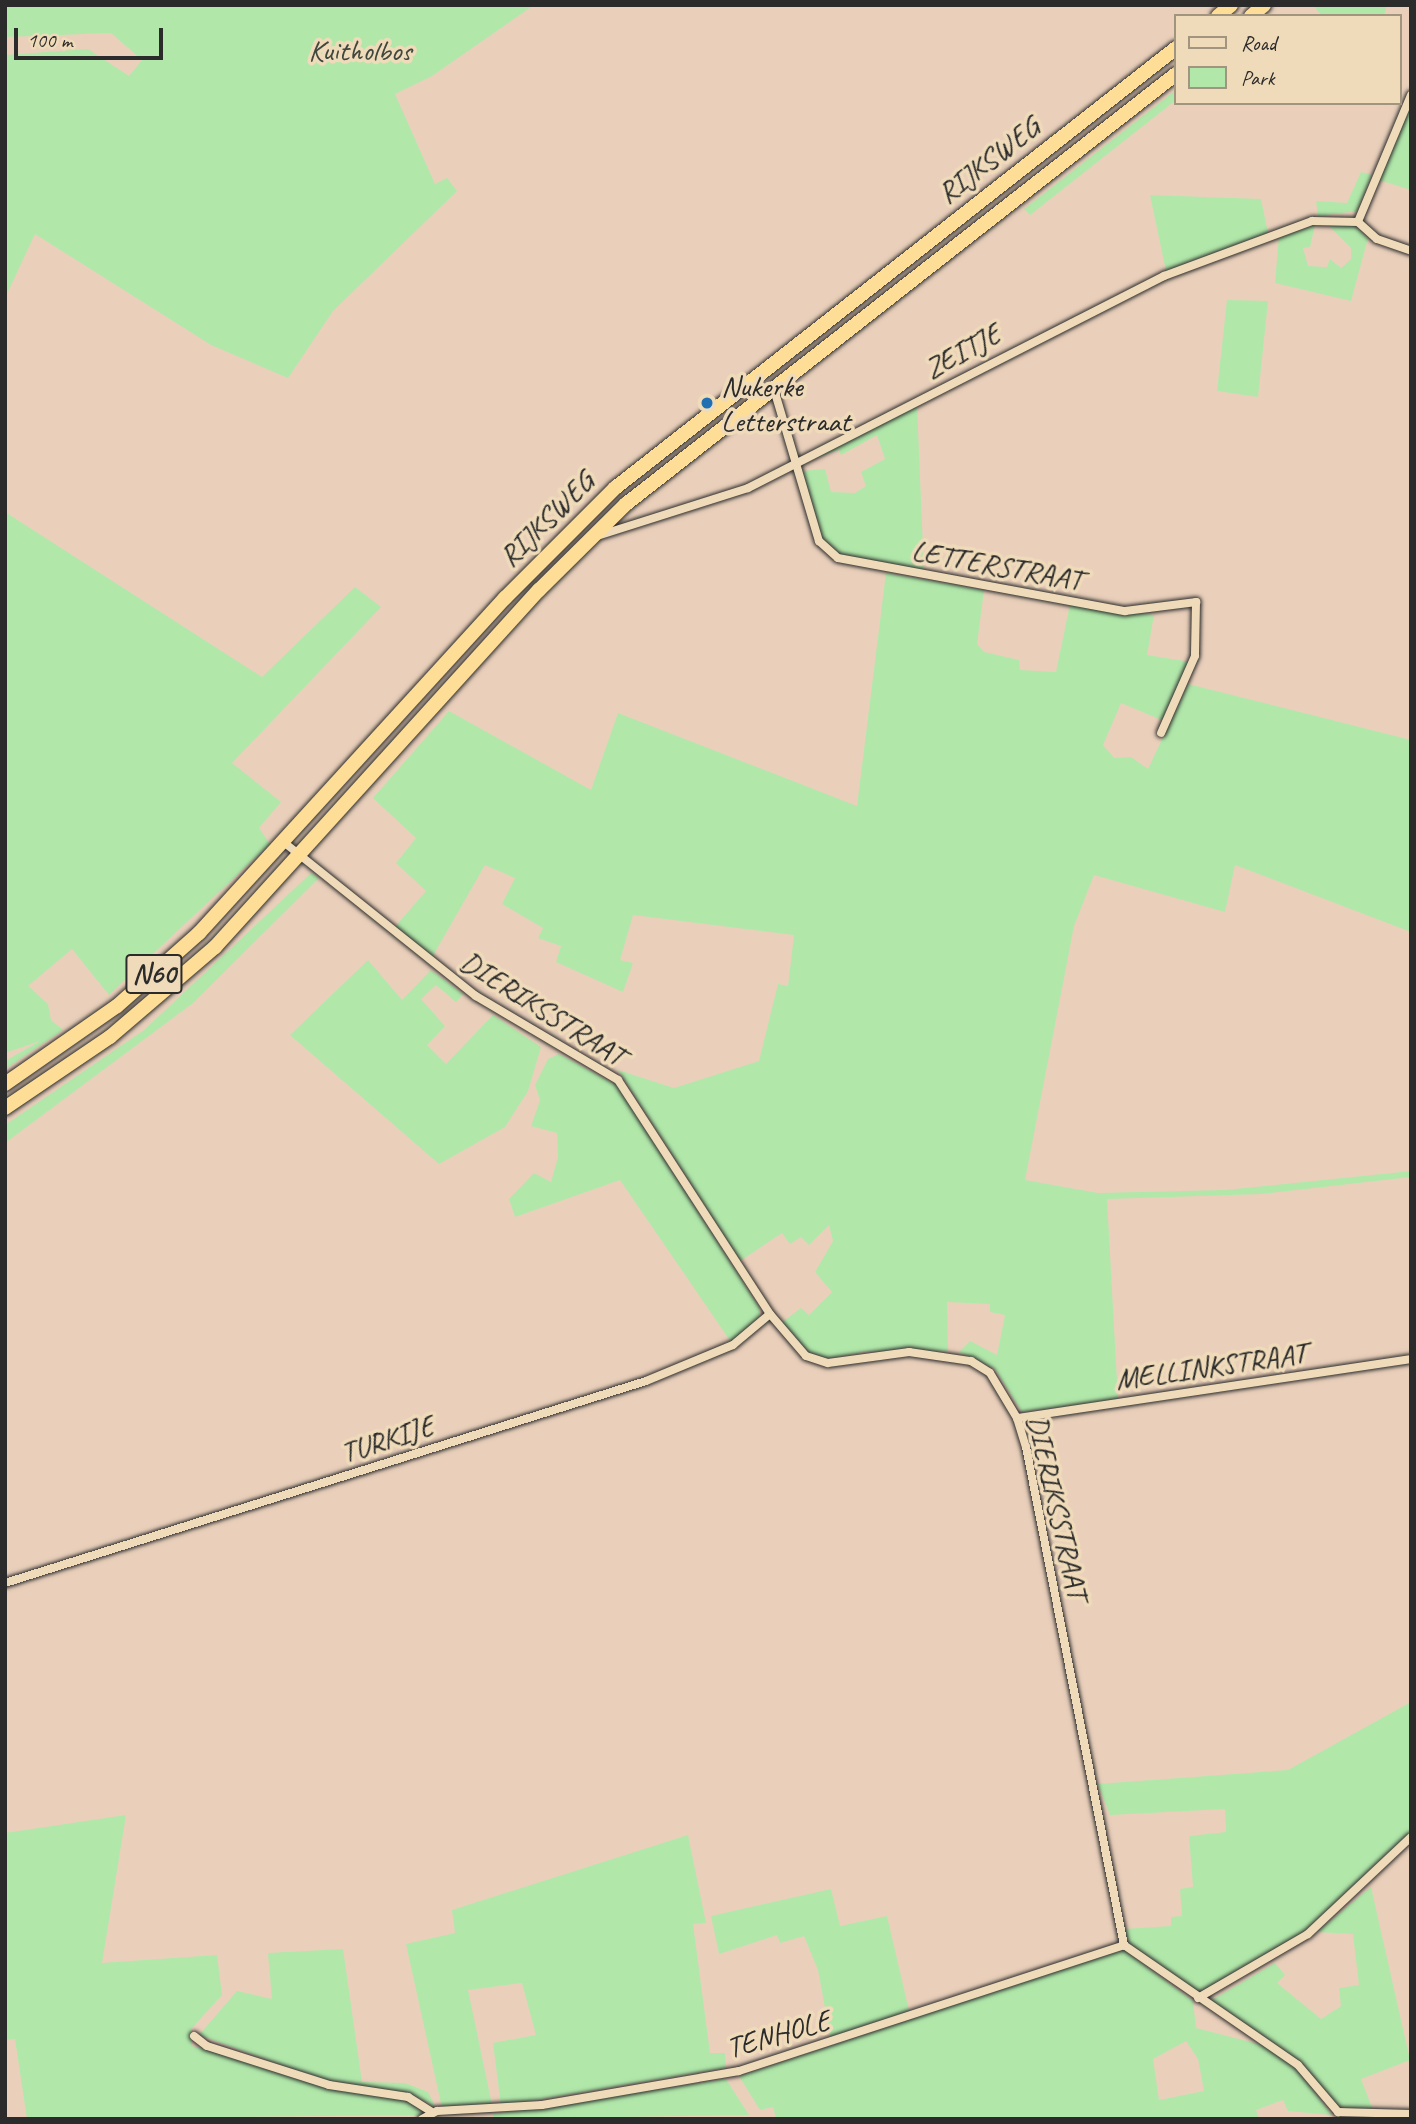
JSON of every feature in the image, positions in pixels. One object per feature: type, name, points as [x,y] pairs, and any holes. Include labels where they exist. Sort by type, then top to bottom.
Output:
[{"type":"highway","name":"RIJKSWEG","points":[[5,1084],[156,973],[286,844],[513,589],[615,488],[1174,50]]},
{"type":"highway","name":"RIJKSWEG","points":[[5,1108],[173,986],[301,858],[591,537],[773,386],[1174,76]]},
{"type":"street","points":[[1411,95],[1358,222],[1377,239],[1411,251]]},
{"type":"street","name":"ZEITJE","points":[[591,537],[748,488],[1152,281],[1312,221],[1358,222]]},
{"type":"street","name":"LETTERSTRAAT","points":[[773,386],[819,541],[848,562],[1125,611],[1196,602],[1195,656],[1161,733]]},
{"type":"street","name":"DIERIKSSTRAAT","points":[[286,844],[476,996],[618,1080],[770,1314],[799,1350],[821,1363],[909,1352],[971,1361],[990,1373],[1017,1418],[1124,1945]]},
{"type":"street","name":"TURKIJE","points":[[5,1583],[646,1381],[733,1345],[770,1314]]},
{"type":"street","name":"MELLINKSTRAAT","points":[[1017,1418],[1411,1359]]},
{"type":"street","points":[[1198,1998],[1308,1934],[1411,1837]]},
{"type":"street","points":[[1124,1945],[1298,2065],[1338,2112],[1411,2114]]},
{"type":"street","name":"TENHOLE","points":[[432,2112],[542,2105],[739,2071],[1124,1945]]},
{"type":"street","points":[[194,2036],[207,2046],[329,2085],[408,2097],[432,2112],[422,2119]]},
{"type":"green space","name":"Kuitholbos","points":[[5,5],[534,5],[432,76],[395,94],[435,184],[447,178],[457,191],[333,311],[288,378],[211,345],[35,234],[5,298],[5,55],[88,49],[129,76],[142,60],[111,33],[5,37]]},
{"type":"green space","points":[[1313,5],[1387,5],[1385,14],[1320,14]]},
{"type":"green space","points":[[1174,92],[1174,102],[1030,215],[1024,209]]},
{"type":"green space","points":[[1409,110],[1411,111],[1411,190],[1379,180]]},
{"type":"green space","points":[[1361,172],[1372,175],[1357,211],[1318,216],[1316,201],[1347,203]]},
{"type":"green space","points":[[1150,195],[1261,199],[1268,233],[1166,271]]},
{"type":"green space","points":[[1351,222],[1368,238],[1351,301],[1275,283],[1279,236],[1315,225],[1310,247],[1303,248],[1308,266],[1327,267],[1330,259],[1341,268],[1351,259],[1351,248],[1326,223]]},
{"type":"green space","points":[[1227,300],[1268,301],[1258,397],[1217,391]]},
{"type":"green space","points":[[917,405],[924,572],[839,555],[823,542],[803,471],[825,469],[831,492],[855,493],[866,486],[861,472],[885,459],[877,435],[841,455],[839,450],[805,462]]},
{"type":"green space","points":[[5,512],[262,677],[355,587],[381,607],[232,763],[281,802],[259,828],[270,844],[109,995],[72,949],[28,986],[48,1004],[51,1020],[63,1030],[5,1069],[5,1061],[40,1041],[5,1053]]},
{"type":"green space","points":[[886,573],[984,590],[977,644],[984,652],[1019,660],[1020,670],[1056,672],[1070,604],[1154,615],[1147,655],[1190,662],[1164,721],[1121,703],[1103,745],[1114,758],[1131,757],[1148,769],[1188,684],[1411,740],[1411,932],[1235,865],[1225,912],[1094,875],[1074,926],[1025,1180],[1098,1193],[1225,1190],[1411,1171],[1411,1177],[1262,1194],[1107,1199],[1118,1400],[1022,1412],[995,1369],[959,1352],[970,1341],[997,1355],[1005,1315],[990,1312],[990,1304],[947,1302],[948,1351],[863,1352],[824,1360],[807,1353],[781,1323],[801,1308],[809,1315],[832,1292],[815,1272],[833,1241],[829,1225],[809,1245],[801,1237],[790,1244],[782,1233],[740,1261],[618,1070],[674,1088],[759,1061],[778,984],[788,986],[794,935],[633,915],[620,960],[633,963],[623,992],[556,962],[561,946],[538,938],[543,928],[502,904],[515,878],[485,865],[431,959],[393,929],[426,891],[396,863],[416,838],[373,798],[449,711],[591,790],[618,713],[857,806]]},
{"type":"green space","points":[[311,873],[319,878],[193,1003],[5,1143],[5,1125],[144,1030]]},
{"type":"green space","points":[[368,960],[402,1000],[431,970],[463,994],[456,1002],[436,985],[421,999],[445,1026],[427,1045],[446,1064],[493,1015],[541,1047],[528,1091],[505,1127],[439,1164],[290,1035]]},
{"type":"green space","points":[[559,1054],[618,1086],[759,1307],[759,1318],[731,1342],[620,1180],[515,1217],[509,1199],[534,1173],[551,1182],[558,1157],[557,1133],[531,1126],[540,1100],[535,1085],[548,1059]]},
{"type":"green space","points":[[1411,1702],[1411,1834],[1369,1881],[1285,1948],[1200,1993],[1132,1949],[1124,1929],[1171,1926],[1171,1917],[1182,1916],[1180,1889],[1193,1887],[1189,1836],[1226,1832],[1225,1809],[1110,1815],[1098,1784],[1288,1770]]},
{"type":"green space","points":[[126,1815],[102,1963],[217,1955],[222,1995],[191,2029],[192,2046],[406,2099],[423,2110],[420,2115],[27,2119],[15,2039],[5,2040],[5,1833]]},
{"type":"green space","points":[[688,1835],[706,1923],[693,1924],[710,2053],[725,2053],[726,2068],[501,2106],[493,2043],[536,2035],[522,1983],[468,1990],[492,2105],[442,2108],[406,1944],[455,1933],[452,1910]]},
{"type":"green space","points":[[1371,1887],[1410,2060],[1361,2079],[1373,2110],[1341,2109],[1298,2060],[1210,2001],[1275,1963],[1285,1975],[1277,1983],[1321,2019],[1341,2006],[1339,1988],[1359,1985],[1353,1934],[1317,1932]]},
{"type":"green space","points":[[831,1889],[840,1926],[887,1916],[910,2015],[831,2040],[818,1970],[804,1936],[780,1943],[777,1935],[719,1954],[711,1916]]},
{"type":"green space","points":[[343,1949],[362,2082],[405,2083],[428,2092],[436,2108],[417,2097],[317,2078],[199,2035],[237,1991],[272,1999],[268,1953]]},
{"type":"green space","points":[[1123,1949],[1193,2001],[1196,2028],[1266,2046],[1298,2070],[1332,2115],[1288,2111],[1283,2100],[1256,2110],[1259,2119],[776,2119],[773,2107],[760,2110],[739,2076]],"holes":[[[1186,2041],[1198,2059],[1204,2091],[1159,2100],[1153,2059]]]},
{"type":"green space","points":[[726,2079],[749,2115],[493,2119],[493,2114]]},
{"type":"place","name":"Nukerke Letterstraat","points":[[707,403]]}]
